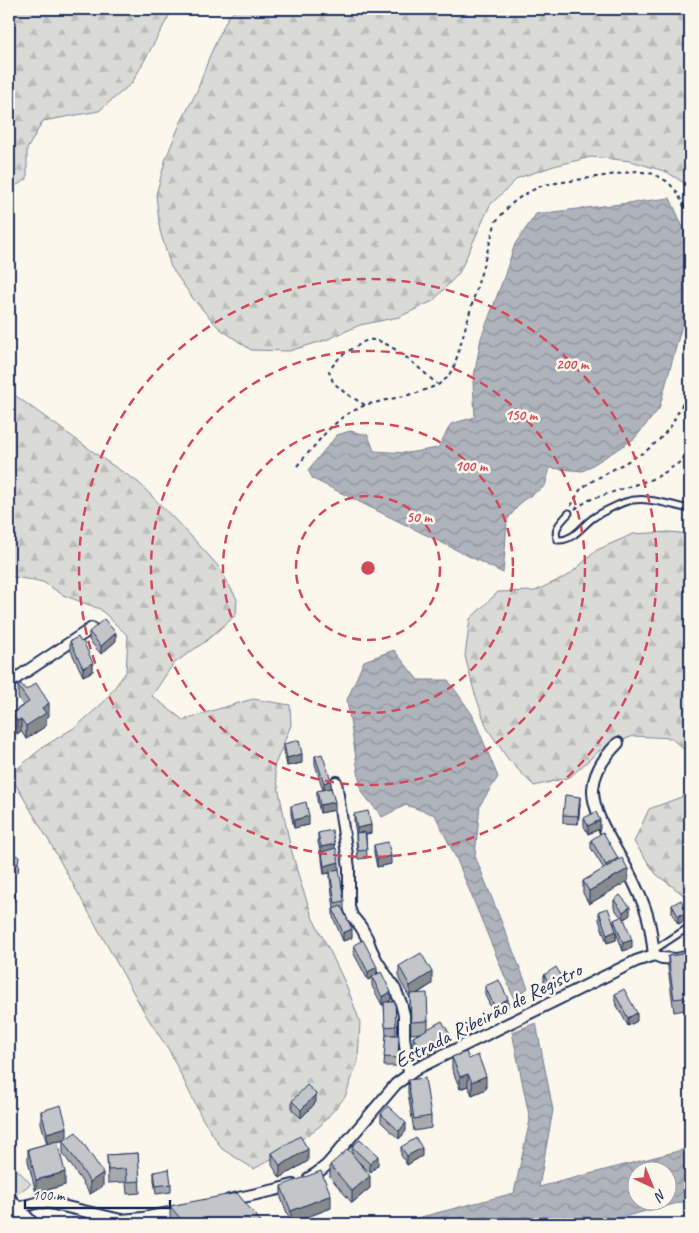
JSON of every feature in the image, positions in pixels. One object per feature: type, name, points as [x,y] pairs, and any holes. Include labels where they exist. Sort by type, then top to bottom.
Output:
[{"type":"main road","points":[[12,1204],[30,1224]]},
{"type":"street","points":[[9,683],[92,628]]},
{"type":"street","points":[[618,743],[607,754],[598,770],[593,788],[594,802],[644,905],[652,931],[654,953]]},
{"type":"street","points":[[336,782],[349,868],[349,907],[352,916],[361,927],[370,949],[401,1003],[404,1015],[404,1037],[409,1074]]},
{"type":"street","name":"Estrada Ribeirão de Registro","points":[[218,1202],[290,1186],[317,1173],[327,1164],[396,1084],[426,1064],[636,960],[654,953],[662,958],[690,956]]},
{"type":"street","points":[[12,1204],[50,1203],[114,1219],[146,1221],[190,1208]]},
{"type":"lane","points":[[569,513],[556,529],[555,535],[558,540],[571,538],[594,517],[625,502],[637,500],[651,501],[690,510]]},
{"type":"lane","points":[[654,953],[690,925]]},
{"type":"path","points":[[297,466],[328,430],[345,415],[365,405],[416,393],[438,385],[447,378],[454,367],[496,221],[510,205],[523,195],[543,185],[637,171],[654,174],[668,182],[678,192],[690,218]]},
{"type":"path","points":[[365,405],[345,393],[333,382],[329,371],[342,354],[369,340],[379,341],[393,347],[438,385]]},
{"type":"path","points":[[569,513],[580,490],[660,440],[671,426],[685,399],[690,378]]},
{"type":"path","points":[[569,513],[590,500],[654,478],[680,462],[690,451]]},
{"type":"green space","points":[[9,9],[176,9],[170,14],[132,83],[99,111],[43,121],[27,149],[27,179],[9,190]]},
{"type":"green space","points":[[237,9],[690,9],[690,187],[667,172],[631,161],[591,157],[554,166],[518,178],[490,205],[459,273],[433,301],[399,317],[360,325],[326,340],[289,351],[251,350],[219,328],[194,300],[171,267],[160,231],[156,195],[166,158],[180,124],[197,91],[210,55],[228,17]]},
{"type":"green space","points":[[9,391],[138,482],[218,566],[237,599],[236,615],[206,641],[173,664],[152,696],[183,720],[253,699],[290,705],[291,725],[274,767],[290,845],[300,881],[313,919],[347,987],[360,1022],[358,1061],[345,1097],[320,1126],[288,1149],[254,1169],[222,1149],[202,1118],[169,1050],[147,1017],[10,775],[43,747],[77,726],[104,702],[126,672],[128,636],[100,609],[63,595],[43,582],[9,576]]},
{"type":"green space","points":[[670,532],[690,534],[690,755],[671,738],[633,736],[599,751],[570,777],[534,786],[508,759],[487,728],[474,691],[465,656],[470,619],[498,592],[535,591],[569,575],[597,550],[633,534]]},
{"type":"green space","points":[[690,783],[690,894],[685,896],[656,874],[634,842],[649,809],[684,796]]},
{"type":"green space","points":[[9,1161],[31,1184],[12,1197],[9,1193]]},
{"type":"water","points":[[670,198],[690,243],[690,296],[659,409],[634,439],[583,471],[550,468],[545,486],[522,501],[507,520],[503,573],[313,479],[308,470],[337,435],[350,431],[368,435],[374,451],[407,453],[438,448],[451,424],[475,417],[473,382],[481,338],[515,244],[536,214]]},
{"type":"water","points":[[394,650],[418,680],[448,680],[472,714],[498,777],[480,805],[475,856],[528,988],[514,999],[457,860],[435,815],[406,805],[382,817],[361,791],[347,700],[364,661]]},
{"type":"water","points":[[536,1023],[553,1110],[539,1187],[626,1165],[626,1210],[650,1210],[595,1224],[394,1224],[514,1193],[530,1120],[512,1032]]},
{"type":"water","points":[[690,1148],[690,1200],[676,1204],[676,1160],[644,1160]]},
{"type":"building","points":[[104,619],[116,633],[101,646],[89,632]]},
{"type":"building","points":[[78,637],[81,642],[83,641],[93,663],[83,668],[70,641]]},
{"type":"building","points":[[36,683],[49,703],[42,708],[46,713],[26,726],[21,719],[17,721],[12,713],[29,702],[18,686],[21,684],[26,690]]},
{"type":"building","points":[[9,731],[15,741],[11,744],[9,741]]},
{"type":"building","points":[[299,740],[302,754],[287,758],[284,744]]},
{"type":"building","points":[[322,754],[331,780],[324,783],[315,756]]},
{"type":"building","points":[[331,788],[335,802],[320,805],[317,791]]},
{"type":"building","points":[[565,795],[580,797],[578,816],[563,815]]},
{"type":"building","points":[[306,802],[309,816],[294,820],[291,806]]},
{"type":"building","points":[[368,811],[371,825],[357,828],[354,814]]},
{"type":"building","points":[[596,812],[600,820],[588,826],[584,818]]},
{"type":"building","points":[[332,830],[335,844],[321,847],[318,833]]},
{"type":"building","points":[[365,832],[367,850],[358,851],[356,833]]},
{"type":"building","points":[[603,832],[618,858],[606,865],[591,840]]},
{"type":"building","points":[[388,842],[391,856],[377,859],[374,845]]},
{"type":"building","points":[[336,848],[339,862],[324,866],[322,852]]},
{"type":"building","points":[[9,855],[19,856],[18,864],[9,862]]},
{"type":"building","points":[[622,858],[628,869],[589,891],[583,881]]},
{"type":"building","points":[[339,869],[344,901],[335,903],[330,871]]},
{"type":"building","points":[[620,895],[630,907],[623,912],[614,900]]},
{"type":"building","points":[[681,900],[687,912],[678,916],[672,905]]},
{"type":"building","points":[[341,906],[352,929],[343,933],[333,909]]},
{"type":"building","points":[[608,908],[616,931],[607,935],[599,911]]},
{"type":"building","points":[[623,916],[632,940],[623,943],[614,920]]},
{"type":"building","points":[[363,940],[377,967],[368,972],[354,945]]},
{"type":"building","points":[[421,953],[432,972],[410,986],[399,966]]},
{"type":"building","points":[[690,953],[690,997],[674,999],[668,956]]},
{"type":"building","points":[[556,967],[562,977],[550,984],[544,975]]},
{"type":"building","points":[[381,972],[391,992],[382,997],[372,977]]},
{"type":"building","points":[[499,980],[508,999],[494,1006],[485,986]]},
{"type":"building","points":[[624,989],[637,1013],[628,1018],[615,994]]},
{"type":"building","points":[[427,993],[428,1021],[411,1022],[410,994]]},
{"type":"building","points":[[384,1002],[395,1002],[396,1026],[385,1027]]},
{"type":"building","points":[[442,1021],[449,1033],[420,1049],[413,1037]]},
{"type":"building","points":[[386,1035],[399,1035],[398,1058],[384,1057]]},
{"type":"building","points":[[466,1052],[469,1059],[478,1055],[486,1076],[472,1082],[468,1074],[460,1077],[452,1057]]},
{"type":"building","points":[[425,1078],[431,1116],[414,1119],[408,1080]]},
{"type":"building","points":[[307,1085],[316,1094],[301,1110],[292,1101]]},
{"type":"building","points":[[61,1105],[67,1127],[47,1133],[41,1111]]},
{"type":"building","points":[[388,1106],[406,1123],[399,1131],[381,1114]]},
{"type":"building","points":[[76,1132],[103,1173],[90,1182],[63,1141]]},
{"type":"building","points":[[300,1136],[308,1149],[280,1166],[272,1153]]},
{"type":"building","points":[[416,1138],[422,1148],[407,1156],[401,1147]]},
{"type":"building","points":[[360,1139],[378,1156],[370,1164],[352,1147]]},
{"type":"building","points":[[57,1141],[65,1172],[36,1180],[28,1149]]},
{"type":"building","points":[[348,1149],[370,1176],[352,1191],[330,1165]]},
{"type":"building","points":[[138,1153],[140,1181],[127,1182],[126,1169],[108,1170],[107,1155]]},
{"type":"building","points":[[169,1169],[171,1184],[156,1186],[154,1172]]},
{"type":"building","points":[[321,1171],[331,1195],[291,1211],[281,1186]]},
{"type":"building","points":[[237,1193],[261,1222],[259,1224],[185,1224],[170,1206]]}]
